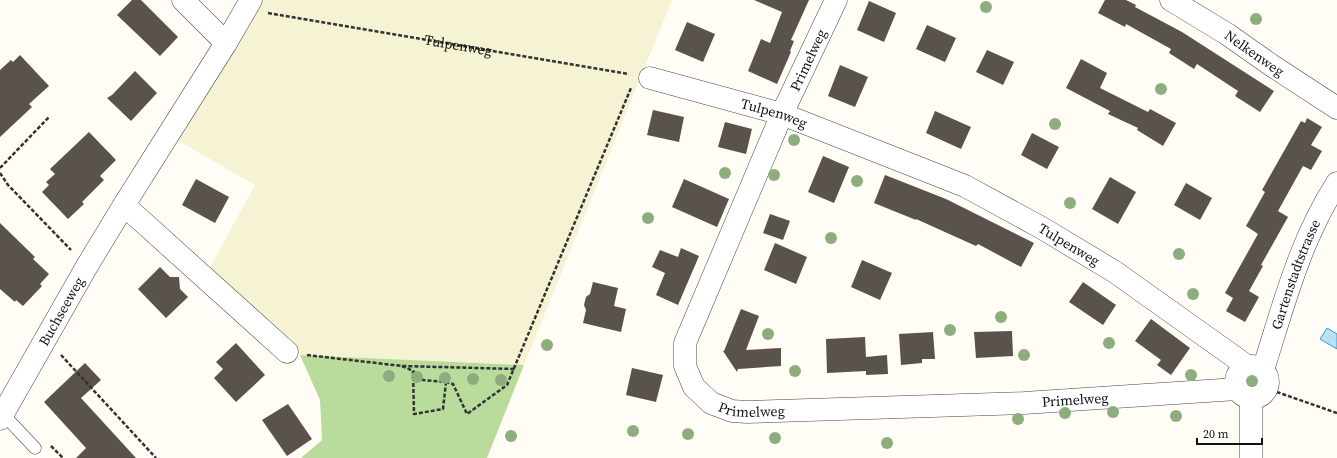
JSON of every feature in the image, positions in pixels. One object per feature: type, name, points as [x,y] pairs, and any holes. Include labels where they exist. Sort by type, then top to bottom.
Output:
[{"type":"street","points":[[183,0],[226,43]]},
{"type":"street","name":"Primelweg","points":[[836,0],[782,114],[685,343],[685,366],[694,387],[710,403],[732,411],[755,412],[1024,403],[1253,382]]},
{"type":"street","name":"Nelkenweg","points":[[1171,0],[1227,34],[1337,108]]},
{"type":"street","name":"Buchseeweg","points":[[1,417],[87,266],[226,43],[248,5]]},
{"type":"street","name":"Tulpenweg","points":[[643,76],[782,114],[958,184],[993,201],[1079,249],[1115,272],[1253,382]]},
{"type":"street","name":"Gartenstadtstrasse","points":[[1251,458],[1253,382],[1296,268],[1314,225],[1337,183]]},
{"type":"street","points":[[124,205],[287,352]]},
{"type":"lane","points":[[1,417],[35,448]]},
{"type":"path","name":"Tulpenweg","points":[[248,5],[643,76]]},
{"type":"path","points":[[402,366],[413,371],[423,380],[454,384],[466,414],[507,385],[643,76]]},
{"type":"path","points":[[0,168],[49,117]]},
{"type":"path","points":[[0,173],[8,185],[87,266]]},
{"type":"path","points":[[46,338],[156,458]]},
{"type":"path","points":[[287,352],[402,366],[515,368]]},
{"type":"path","points":[[413,371],[414,414],[443,409],[446,382]]},
{"type":"path","points":[[1253,382],[1337,413]]},
{"type":"shaded area","points":[[260,0],[672,0],[524,365],[300,355],[208,271],[255,185],[177,140]]},
{"type":"green space","points":[[300,355],[524,365],[487,458],[301,458],[322,440],[320,400]]},
{"type":"water","points":[[1327,328],[1337,334],[1337,349],[1320,339]]},
{"type":"building","points":[[132,0],[141,0],[178,37],[160,56],[117,15]]},
{"type":"building","points":[[754,0],[809,0],[791,40],[794,41],[790,51],[791,52],[777,84],[748,71],[761,39],[770,43],[782,12]]},
{"type":"building","points":[[1105,0],[1126,0],[1136,5],[1135,7],[1182,32],[1274,91],[1260,112],[1235,96],[1238,91],[1197,64],[1194,69],[1169,53],[1171,49],[1126,24],[1125,27],[1098,13]]},
{"type":"building","points":[[869,1],[896,13],[884,42],[857,30]]},
{"type":"building","points":[[687,22],[715,34],[703,62],[675,50]]},
{"type":"building","points":[[927,25],[956,38],[945,62],[916,49]]},
{"type":"building","points":[[987,50],[1014,62],[1003,85],[976,72]]},
{"type":"building","points":[[20,55],[49,86],[29,104],[32,107],[0,137],[0,70],[11,60],[13,62]]},
{"type":"building","points":[[1081,59],[1107,73],[1100,88],[1148,112],[1150,109],[1176,123],[1163,146],[1137,130],[1138,128],[1108,114],[1110,111],[1066,88]]},
{"type":"building","points":[[840,65],[868,77],[855,107],[828,96]]},
{"type":"building","points":[[135,71],[157,93],[131,121],[107,98],[112,95]]},
{"type":"building","points":[[653,110],[684,117],[679,142],[647,135]]},
{"type":"building","points":[[935,111],[971,127],[961,149],[926,133]]},
{"type":"building","points":[[1307,118],[1322,127],[1311,145],[1322,151],[1311,170],[1303,166],[1278,211],[1288,217],[1261,265],[1263,266],[1249,291],[1259,297],[1245,322],[1226,311],[1233,298],[1225,293],[1258,234],[1246,226],[1265,192],[1262,190],[1301,121],[1305,123]]},
{"type":"building","points":[[725,122],[752,129],[746,154],[718,147]]},
{"type":"building","points":[[89,132],[116,160],[100,176],[104,180],[82,202],[84,204],[68,219],[42,192],[49,185],[46,182],[55,174],[50,169]]},
{"type":"building","points":[[1032,133],[1059,147],[1047,169],[1021,155]]},
{"type":"building","points":[[823,156],[849,167],[834,203],[808,192]]},
{"type":"building","points":[[885,175],[946,199],[1034,243],[1021,267],[978,244],[976,246],[916,219],[874,203]]},
{"type":"building","points":[[1110,177],[1136,192],[1118,224],[1092,209]]},
{"type":"building","points":[[196,179],[229,197],[215,223],[182,205]]},
{"type":"building","points":[[684,179],[729,199],[717,227],[672,207]]},
{"type":"building","points":[[1186,183],[1212,198],[1200,220],[1174,205]]},
{"type":"building","points":[[770,214],[790,221],[783,240],[763,233]]},
{"type":"building","points":[[0,223],[35,257],[33,259],[49,274],[40,284],[42,286],[23,306],[16,300],[15,302],[0,289]]},
{"type":"building","points":[[775,243],[807,257],[796,284],[764,270]]},
{"type":"building","points":[[681,248],[699,256],[678,305],[656,295],[665,273],[652,267],[660,250],[678,257]]},
{"type":"building","points":[[862,260],[892,273],[880,300],[851,287]]},
{"type":"building","points":[[160,267],[170,277],[179,277],[180,289],[188,297],[166,318],[138,289]]},
{"type":"building","points":[[593,282],[618,288],[614,306],[626,309],[621,332],[583,323],[586,310],[584,305],[586,297],[590,294]]},
{"type":"building","points":[[1083,282],[1116,305],[1103,325],[1069,302]]},
{"type":"building","points":[[741,309],[759,316],[746,350],[781,348],[781,366],[738,369],[737,372],[723,351]]},
{"type":"building","points":[[1151,319],[1190,348],[1171,375],[1157,365],[1161,360],[1135,341]]},
{"type":"building","points":[[1012,331],[1013,356],[976,358],[974,332]]},
{"type":"building","points":[[933,332],[935,359],[922,359],[922,363],[901,365],[899,334]]},
{"type":"building","points":[[865,337],[866,357],[887,355],[888,374],[866,375],[866,371],[827,373],[826,339]]},
{"type":"building","points":[[236,343],[265,375],[236,402],[214,378],[223,369],[216,362]]},
{"type":"building","points":[[85,363],[101,380],[81,398],[136,458],[76,458],[86,448],[44,402]]},
{"type":"building","points":[[632,368],[663,375],[656,402],[626,395]]},
{"type":"building","points":[[288,404],[312,439],[287,456],[262,420]]}]
